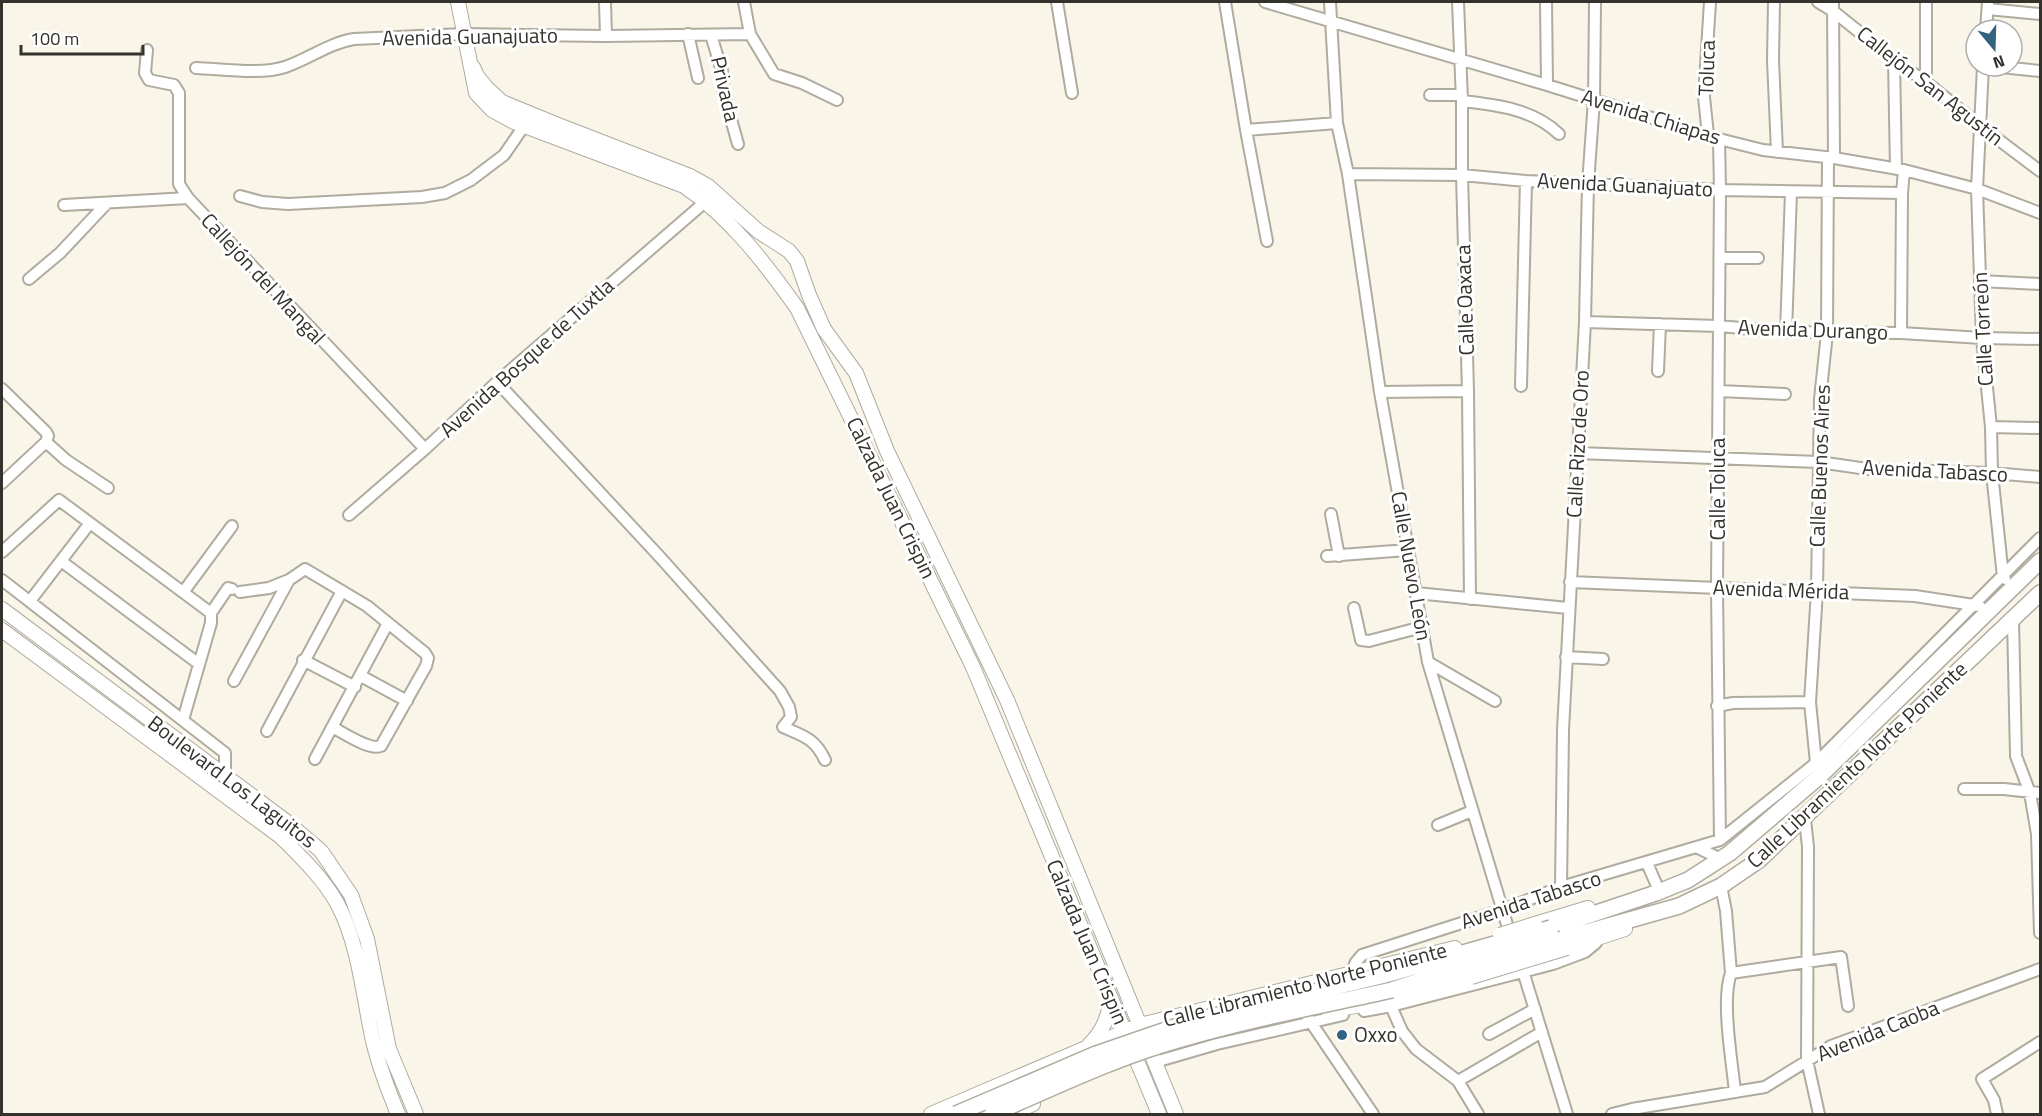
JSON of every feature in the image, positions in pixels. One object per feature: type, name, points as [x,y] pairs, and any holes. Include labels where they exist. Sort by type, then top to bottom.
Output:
[{"type":"highway","name":"Calle Libramiento Norte Poniente","points":[[1560,938],[1688,880],[1721,859],[1990,610],[2008,582],[2040,561]]},
{"type":"highway","name":"Calle Libramiento Norte Poniente","points":[[992,1114],[1108,1064],[1176,1040],[1392,990],[1470,964],[1657,913],[1700,897],[1721,886],[1759,860],[2040,593]]},
{"type":"highway","name":"Calle Libramiento Norte Poniente","points":[[956,1114],[1096,1054],[1189,1022],[1385,975],[1470,964]]},
{"type":"main road","name":"Calzada Juan Crispin","points":[[458,2],[476,93],[492,110],[524,126],[684,186],[738,233],[766,264],[797,308],[973,667],[1159,1114]]},
{"type":"main road","name":"Calzada Juan Crispin","points":[[468,57],[477,76],[502,102],[690,176],[708,186],[759,231],[789,251],[798,265],[824,329],[856,373],[887,451],[1007,700],[1176,1114]]},
{"type":"main road","points":[[766,264],[767,259],[774,252],[789,251]]},
{"type":"main road","points":[[776,278],[789,275],[798,265]]},
{"type":"main road","name":"Boulevard Los Laguitos","points":[[2,609],[286,822],[321,851],[351,895],[367,939],[389,1049],[416,1114]]},
{"type":"main road","name":"Boulevard Los Laguitos","points":[[2,630],[281,837],[319,875],[337,904],[348,928],[377,1057],[383,1079],[398,1114]]},
{"type":"main road","points":[[130,725],[140,713]]},
{"type":"main road","name":"Calle Libramiento Norte Poniente","points":[[931,1114],[1140,1025],[1486,939],[1633,896],[1657,886],[1688,880]]},
{"type":"main road","name":"Calle Libramiento Norte Poniente","points":[[1010,1114],[1136,1060],[1154,1058],[1193,1042],[1372,1003],[1470,964],[1560,938],[1596,938],[1644,922],[1657,913]]},
{"type":"main road","points":[[1128,997],[1153,1016],[1167,1019]]},
{"type":"main road","points":[[1084,1049],[1098,1036],[1108,1018],[1111,999]]},
{"type":"street","points":[[605,2],[606,36]]},
{"type":"street","points":[[744,2],[750,34],[774,74],[802,83],[837,100]]},
{"type":"street","points":[[1058,2],[1072,93]]},
{"type":"street","points":[[1225,2],[1267,241]]},
{"type":"street","name":"Avenida Chiapas","points":[[1265,2],[1332,20],[1719,139],[1763,150],[1831,157],[1900,169],[1977,189],[2040,213]]},
{"type":"street","name":"Calle Nuevo León","points":[[1330,2],[1337,123],[1348,174],[1380,392],[1428,662],[1502,910],[1524,972],[1567,1114]]},
{"type":"street","name":"Calle Oaxaca","points":[[1458,2],[1468,391],[1470,599]]},
{"type":"street","points":[[1546,2],[1547,85]]},
{"type":"street","name":"Calle Rizo de Oro","points":[[1561,887],[1563,730],[1584,322],[1588,184],[1594,100],[1595,2]]},
{"type":"street","name":"Toluca","points":[[1708,135],[1704,97],[1710,2]]},
{"type":"street","points":[[1774,2],[1773,60],[1777,152]]},
{"type":"street","name":"Callejón San Agustín","points":[[1818,2],[1833,6],[1894,60],[1926,82],[2040,171]]},
{"type":"street","points":[[1926,2],[1926,82]]},
{"type":"street","points":[[1988,5],[2040,14]]},
{"type":"street","name":"Calle Buenos Aires","points":[[1819,769],[1810,702],[1817,591],[1820,399],[1827,333],[1833,6]]},
{"type":"street","name":"Avenida Guanajuato","points":[[196,68],[257,70],[283,68],[340,41],[354,39],[463,34],[606,36],[750,34]]},
{"type":"street","points":[[688,34],[698,78]]},
{"type":"street","name":"Privada","points":[[711,35],[722,71],[723,91],[738,144]]},
{"type":"street","points":[[147,50],[145,73],[148,80],[174,85],[179,93],[179,184],[188,198]]},
{"type":"street","points":[[1894,60],[1902,193],[1901,333]]},
{"type":"street","points":[[2024,69],[2040,71]]},
{"type":"street","name":"Calle Torreón","points":[[1982,78],[1977,189],[1982,338],[1991,427],[1992,473],[2008,582]]},
{"type":"street","points":[[1430,95],[1462,98],[1515,109],[1548,124],[1559,134]]},
{"type":"street","points":[[1246,130],[1337,123]]},
{"type":"street","points":[[240,196],[262,202],[288,204],[422,197],[445,193],[471,180],[504,155],[524,126]]},
{"type":"street","name":"Calle Toluca","points":[[1719,139],[1717,588],[1720,840]]},
{"type":"street","name":"Avenida Guanajuato","points":[[1348,174],[1462,176],[1720,190],[1902,193]]},
{"type":"street","points":[[1521,386],[1526,181]]},
{"type":"street","points":[[1786,332],[1791,192]]},
{"type":"street","name":"Callejón del Mangal","points":[[64,205],[188,198],[425,449]]},
{"type":"street","name":"Avenida Bosque de Tuxtla","points":[[349,515],[497,382],[705,202]]},
{"type":"street","points":[[29,279],[60,253],[107,203]]},
{"type":"street","points":[[1720,258],[1758,258]]},
{"type":"street","points":[[1980,281],[2040,284]]},
{"type":"street","name":"Avenida Durango","points":[[1584,322],[1719,326],[1786,332],[1901,333],[2040,339]]},
{"type":"street","points":[[1658,371],[1660,324]]},
{"type":"street","points":[[497,382],[659,556],[780,691],[789,707],[791,717],[783,727],[811,739],[820,748],[825,760]]},
{"type":"street","points":[[2,389],[48,436],[46,442],[2,483]]},
{"type":"street","points":[[1380,392],[1468,391]]},
{"type":"street","points":[[1719,391],[1785,394]]},
{"type":"street","points":[[2,405],[11,396]]},
{"type":"street","points":[[1991,427],[2040,428]]},
{"type":"street","points":[[46,442],[66,460],[108,488]]},
{"type":"street","name":"Avenida Tabasco","points":[[1578,453],[1819,462],[1867,469],[2040,477]]},
{"type":"street","points":[[2,552],[59,500],[211,612]]},
{"type":"street","points":[[1330,514],[1339,556]]},
{"type":"street","points":[[30,601],[90,523]]},
{"type":"street","points":[[184,591],[232,526]]},
{"type":"street","name":"Avenida Tabasco","points":[[1351,973],[1362,955],[1502,910],[1561,887],[1720,840],[1819,769],[1976,604],[2008,582],[2040,538]]},
{"type":"street","points":[[1327,556],[1408,550]]},
{"type":"street","points":[[61,561],[199,664]]},
{"type":"street","points":[[183,720],[211,623],[211,612],[233,589],[269,588],[289,580],[305,569],[367,606],[425,653],[428,658],[381,746],[370,747],[332,727]]},
{"type":"street","points":[[2,580],[225,753],[227,764],[225,776]]},
{"type":"street","points":[[234,681],[289,580]]},
{"type":"street","name":"Avenida Mérida","points":[[1570,582],[1915,596],[1976,604],[1990,610]]},
{"type":"street","points":[[267,731],[342,591]]},
{"type":"street","points":[[1416,593],[1568,608]]},
{"type":"street","points":[[1354,608],[1361,640],[1369,641],[1422,627]]},
{"type":"street","points":[[2013,619],[2016,756],[2035,793],[2040,933]]},
{"type":"street","points":[[315,759],[388,623]]},
{"type":"street","points":[[1566,657],[1603,659]]},
{"type":"street","points":[[303,660],[355,687]]},
{"type":"street","points":[[1428,662],[1495,701]]},
{"type":"street","points":[[361,676],[407,701]]},
{"type":"street","points":[[1718,706],[1733,703],[1810,702]]},
{"type":"street","points":[[1964,789],[2004,789],[2035,793]]},
{"type":"street","points":[[1438,825],[1472,812]]},
{"type":"street","points":[[1804,819],[1808,847],[1807,1060],[1819,1114]]},
{"type":"street","points":[[1698,848],[1721,859]]},
{"type":"street","points":[[1647,863],[1657,886]]},
{"type":"street","points":[[1721,886],[1726,910],[1731,973],[1728,981],[1727,1007],[1735,1092]]},
{"type":"street","points":[[1373,1114],[1308,1018],[1390,1006],[1553,964],[1585,952],[1596,943],[1596,938]]},
{"type":"street","points":[[1731,973],[1841,957],[1848,1006]]},
{"type":"street","name":"Avenida Caoba","points":[[1612,1114],[1765,1087],[1831,1046],[2040,969]]},
{"type":"street","points":[[1390,1006],[1402,1030],[1416,1049],[1458,1081],[1478,1114]]},
{"type":"street","points":[[1488,1034],[1535,1009]]},
{"type":"street","points":[[1458,1081],[1542,1032]]},
{"type":"street","points":[[1997,1114],[1994,1100],[1982,1079],[2040,1042]]},
{"type":"place","name":"Oxxo","points":[[1342,1035]]}]
